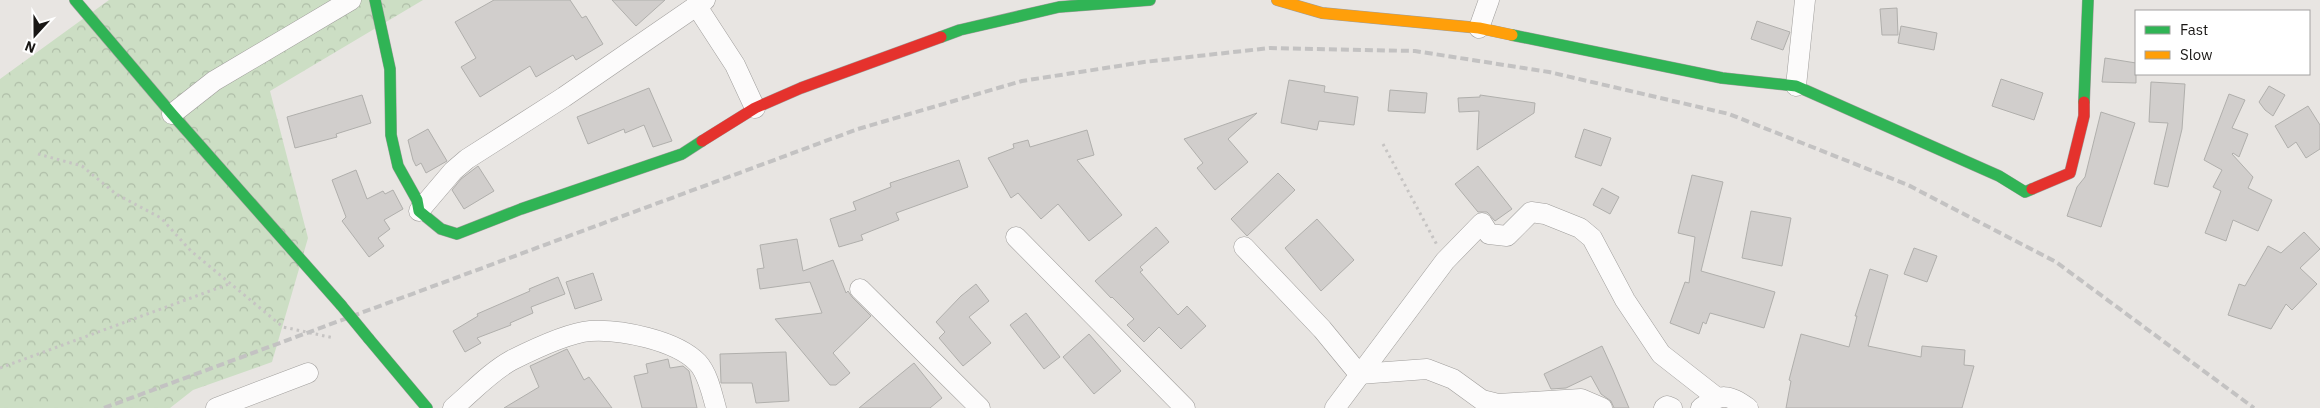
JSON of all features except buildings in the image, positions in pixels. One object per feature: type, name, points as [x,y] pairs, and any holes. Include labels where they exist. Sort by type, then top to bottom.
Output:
[{"type":"street","points":[[75,0],[172,114],[341,305],[427,408]]},
{"type":"street","points":[[172,114],[214,80],[351,0]]},
{"type":"street","points":[[375,0],[390,69],[393,150],[398,166],[417,200],[419,211],[441,229],[457,234],[521,209],[682,154],[755,108],[801,88],[960,30],[1059,7],[1150,0]]},
{"type":"street","points":[[1277,0],[1322,13],[1479,28],[1722,78],[1796,86],[2000,176],[2025,192],[2070,173],[2084,116],[2088,0]]},
{"type":"street","points":[[1479,28],[1489,0]]},
{"type":"street","points":[[1796,86],[1806,0]]},
{"type":"street","points":[[419,211],[452,171],[467,159],[571,92],[701,3],[735,65],[755,108]]},
{"type":"street","points":[[1335,408],[1445,261],[1482,223],[1489,234],[1507,236],[1531,212],[1545,214],[1580,228],[1592,238],[1625,300],[1661,354],[1708,403],[1731,398],[1748,408]]},
{"type":"street","points":[[1016,237],[1185,408]]},
{"type":"street","points":[[1244,247],[1322,328],[1359,374]]},
{"type":"street","points":[[860,289],[980,408]]},
{"type":"street","points":[[453,408],[512,360],[564,338],[590,331],[634,334],[671,346],[689,355],[699,364],[716,408]]},
{"type":"street","points":[[1359,374],[1427,369],[1453,379],[1482,400],[1498,404],[1581,399],[1602,408]]},
{"type":"street","points":[[216,408],[308,373]]},
{"type":"street","points":[[1664,408],[1667,406],[1672,408]]},
{"type":"path","points":[[1384,144],[1445,261]]},
{"type":"path","points":[[38,154],[82,166],[116,194],[161,218],[191,251],[283,327],[334,338]]},
{"type":"path","points":[[0,368],[229,284]]},
{"type":"green space","points":[[109,0],[423,0],[270,91],[308,238],[272,362],[193,390],[170,408],[0,408],[0,79]]},
{"type":"railway","points":[[104,408],[858,129],[1022,81],[1144,62],[1270,48],[1415,51],[1549,72],[1729,114],[1908,185],[2056,262],[2254,408]]},
{"type":"traffic: fast","points":[[75,0],[172,114],[341,305]]},
{"type":"traffic: fast","points":[[375,0],[390,69],[391,135],[398,166],[417,200],[419,211],[441,229],[457,234],[521,209],[682,154],[702,141]]},
{"type":"traffic: fast","points":[[941,37],[960,30],[1059,7],[1150,0]]},
{"type":"traffic: fast","points":[[2084,102],[2088,0]]},
{"type":"traffic: fast","points":[[1512,35],[1722,78],[1796,86],[1999,176],[2025,192],[2032,189]]},
{"type":"traffic: fast","points":[[341,305],[369,339]]},
{"type":"traffic: fast","points":[[369,339],[427,408]]},
{"type":"traffic: slow","points":[[1277,0],[1322,13],[1479,28],[1512,35]]},
{"type":"traffic: jam","points":[[702,141],[755,108],[801,88],[941,37]]},
{"type":"traffic: jam","points":[[2032,189],[2070,173],[2084,116],[2084,102]]}]
